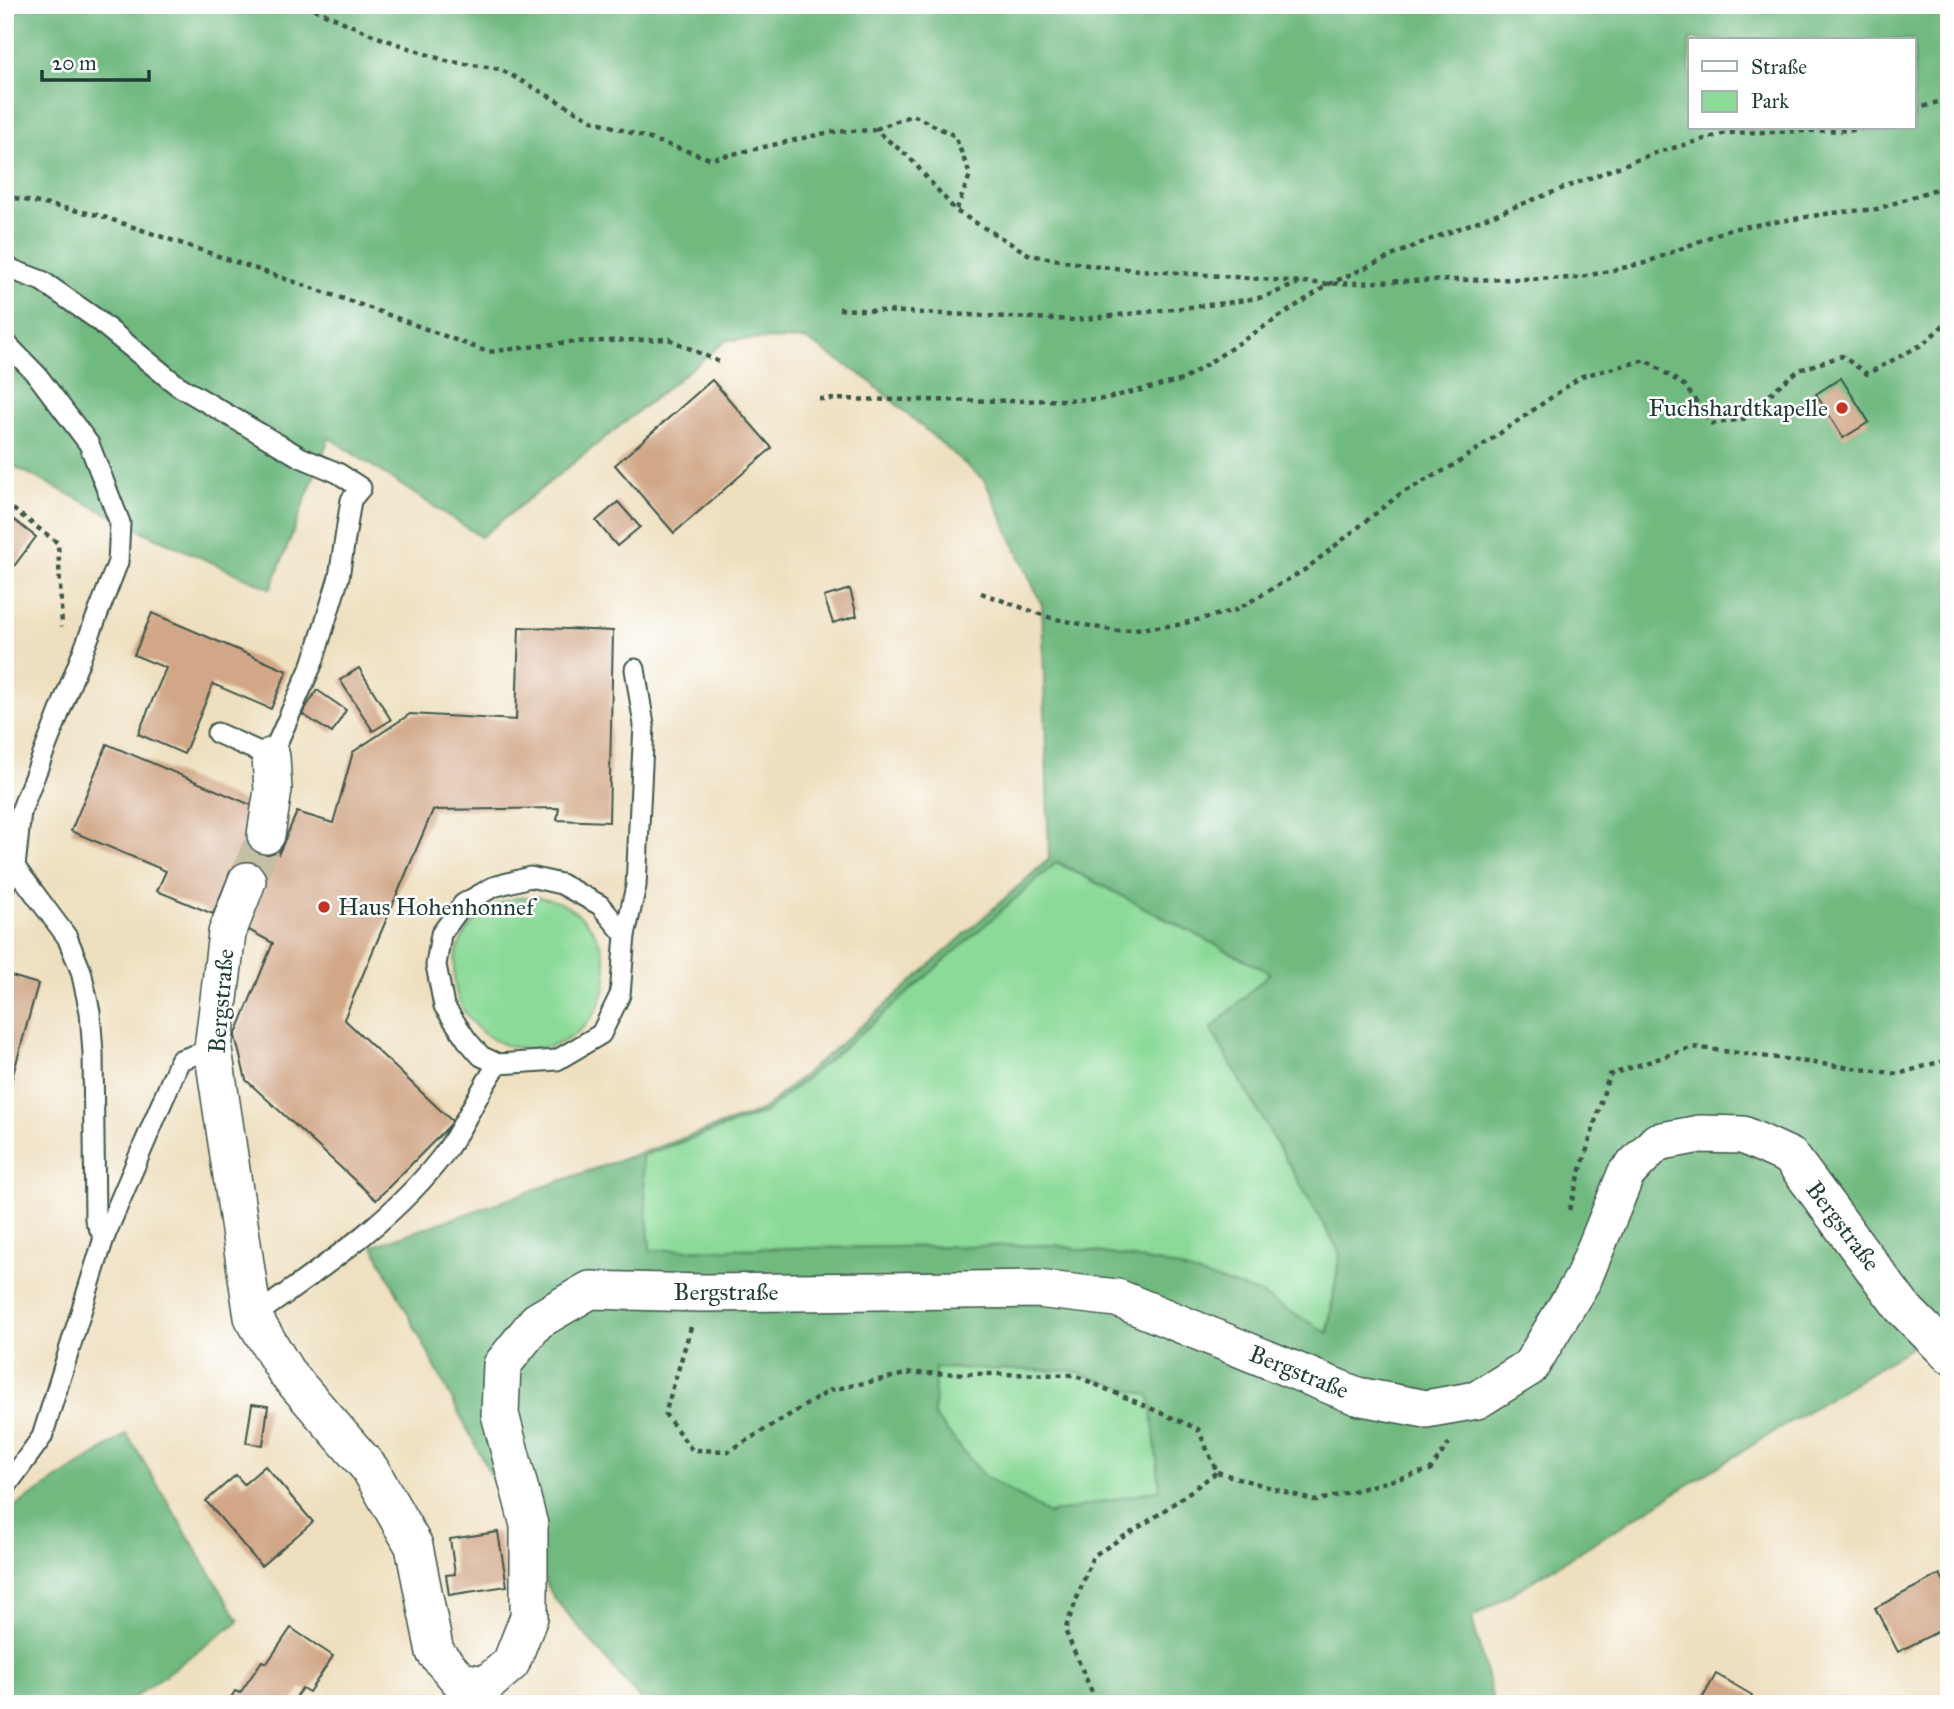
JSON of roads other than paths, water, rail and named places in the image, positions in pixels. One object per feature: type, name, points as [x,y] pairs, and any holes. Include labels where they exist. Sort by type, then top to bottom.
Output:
[{"type":"street","points":[[266,835],[273,790],[271,757]]},
{"type":"street","name":"Bergstraße","points":[[247,881],[227,933],[213,1049],[253,1317],[286,1372],[370,1469],[414,1546],[435,1652],[460,1681],[490,1694],[511,1663],[529,1617],[529,1525],[500,1414],[502,1365],[537,1321],[590,1290],[702,1293],[1037,1289],[1116,1298],[1357,1396],[1426,1409],[1477,1400],[1530,1367],[1583,1279],[1626,1174],[1657,1142],[1700,1134],[1743,1135],[1791,1157],[1902,1307],[1949,1354]]},
{"type":"lane","points":[[5,267],[42,281],[95,318],[177,385],[300,457],[338,473],[361,488],[351,500],[339,577],[313,662],[271,757],[217,733]]},
{"type":"lane","points":[[5,342],[37,374],[89,444],[120,523],[118,562],[21,811],[15,867],[5,886]]},
{"type":"lane","points":[[625,936],[600,905],[561,884],[530,877],[493,887],[463,904],[441,934],[436,965],[444,1006],[481,1056],[498,1064],[557,1060],[601,1034],[620,995],[625,936],[636,886],[644,724],[635,669]]},
{"type":"lane","points":[[15,867],[67,937],[81,971],[90,1012],[93,1052],[95,1219],[104,1238]]},
{"type":"lane","points":[[5,1488],[42,1437],[104,1238],[180,1060],[213,1049]]},
{"type":"lane","points":[[253,1317],[343,1253],[416,1186],[447,1149],[480,1089],[498,1064]]},
{"type":"tunnel","points":[[247,881],[266,835]]},
{"type":"place","name":"Fuchshardtkapelle","points":[[1842,408]]},
{"type":"place","name":"Haus Hohenhonnef","points":[[324,907]]}]
